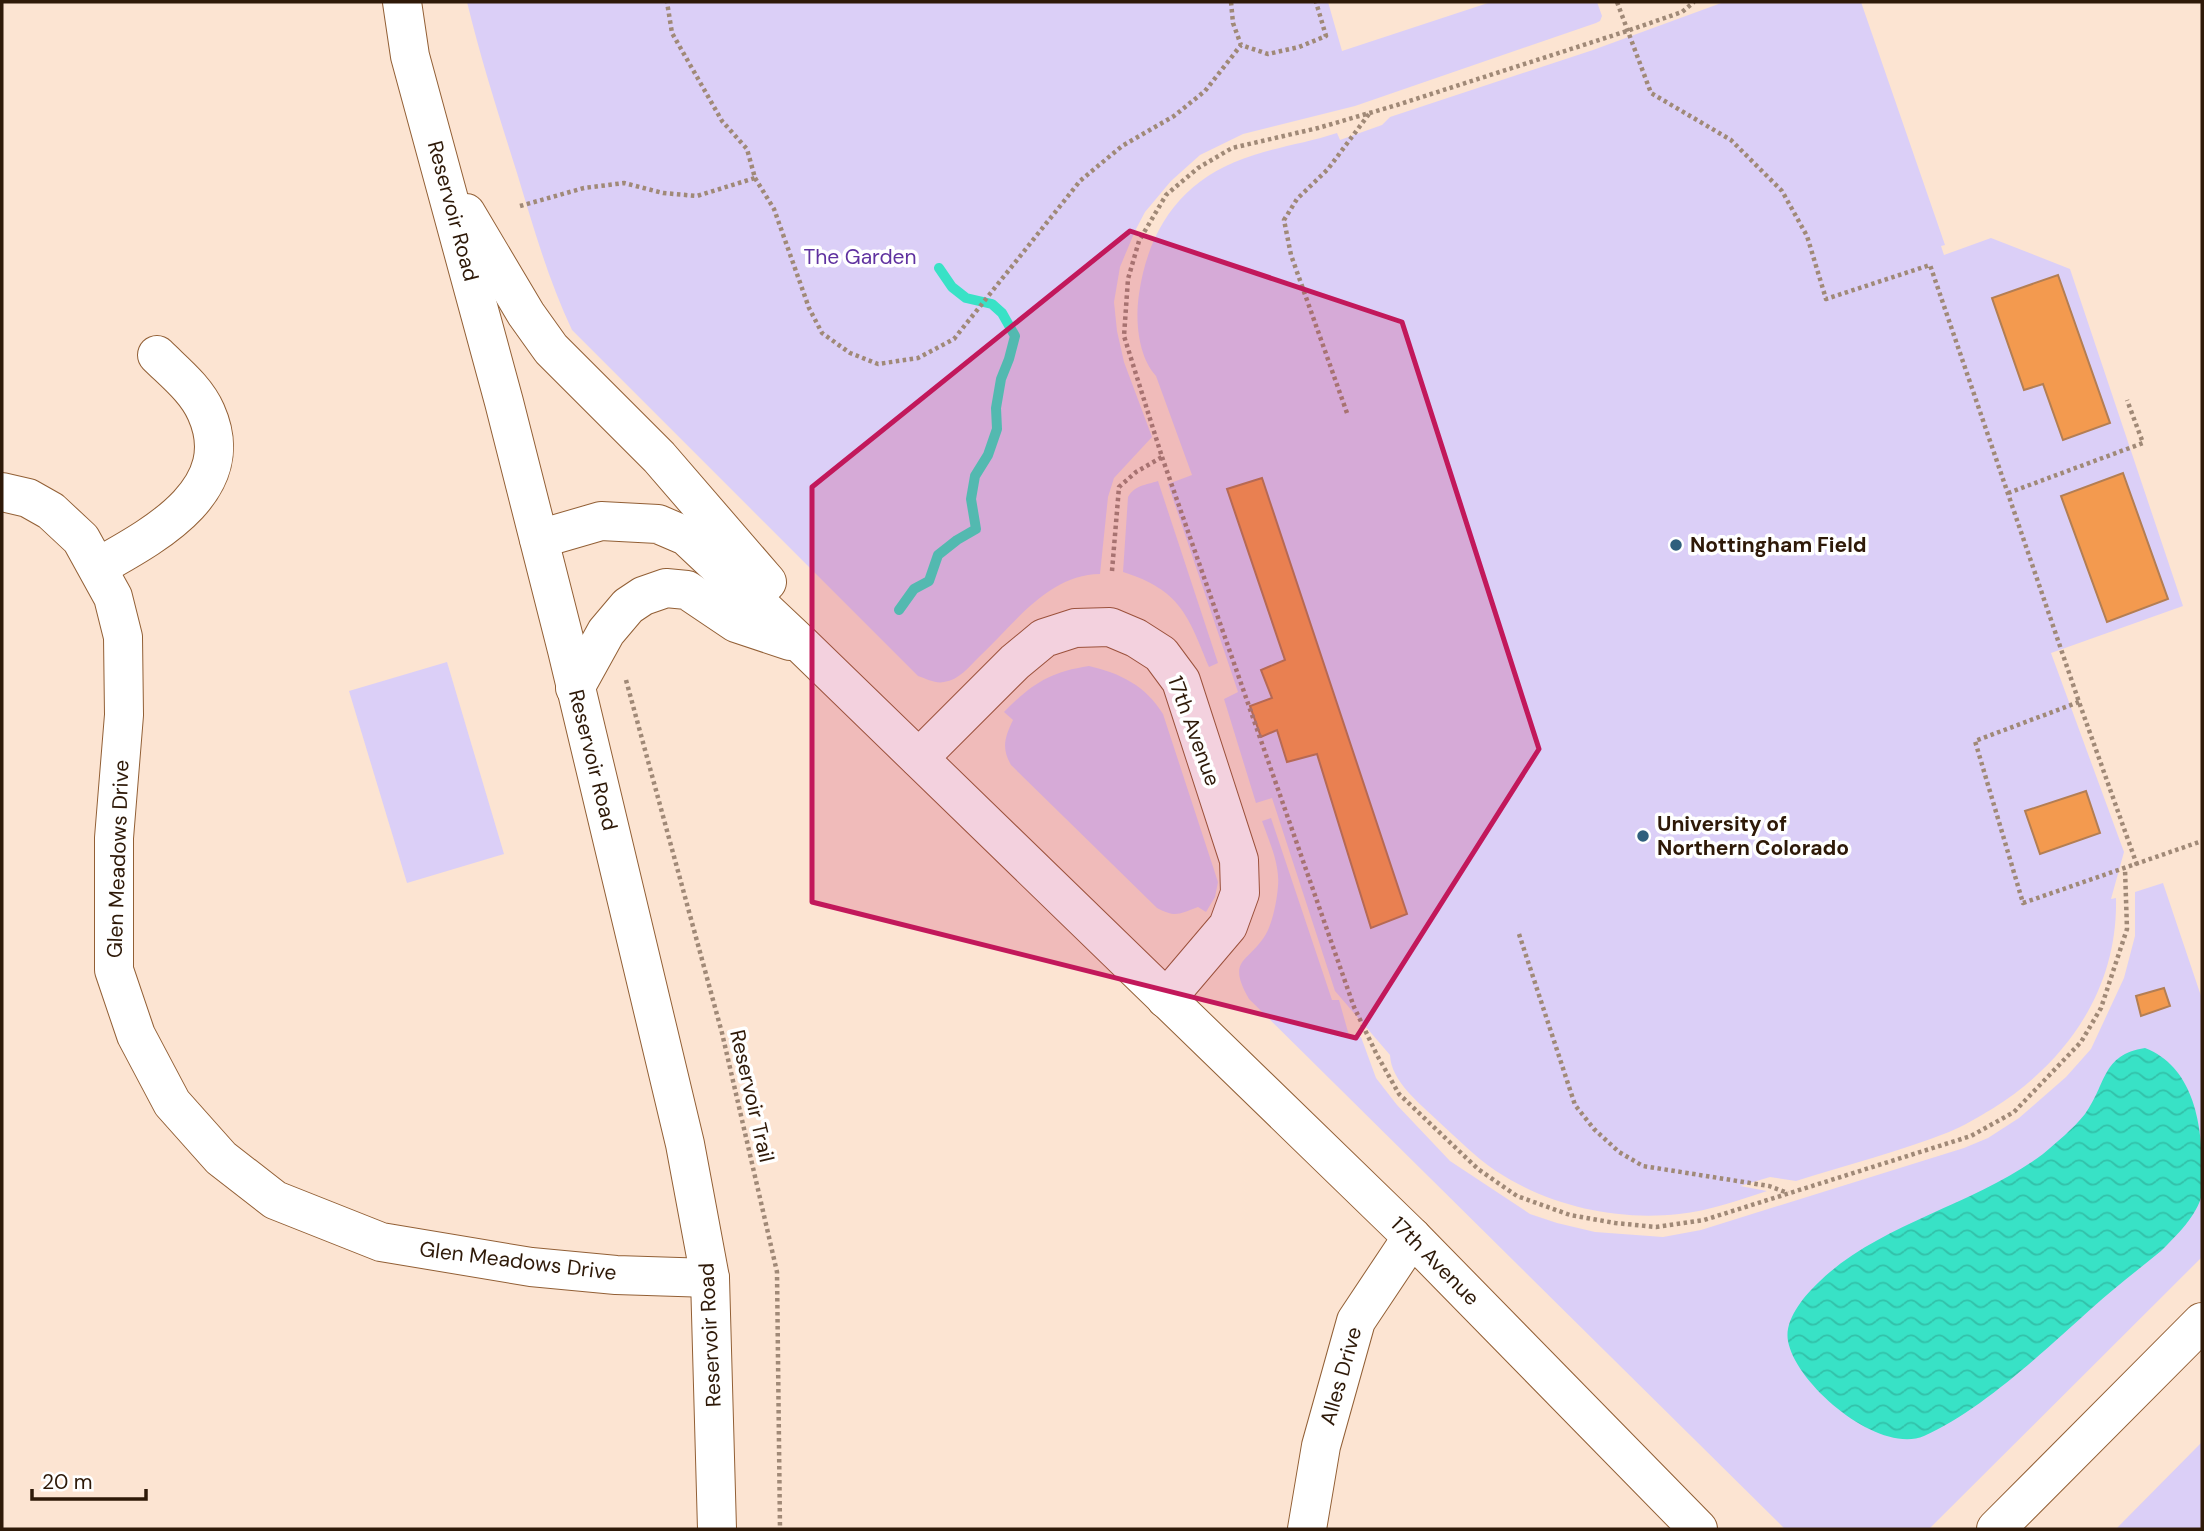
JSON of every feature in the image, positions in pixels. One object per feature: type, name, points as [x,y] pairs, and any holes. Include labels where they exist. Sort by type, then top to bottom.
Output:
[{"type":"street","name":"Reservoir Road","points":[[402,2],[410,56],[539,539],[685,1144],[710,1278],[718,1529]]},
{"type":"street","points":[[443,173],[536,330],[551,349],[659,457],[770,585],[802,645]]},
{"type":"street","points":[[98,567],[175,518],[200,493],[212,466],[214,441],[206,412],[186,383],[157,355]]},
{"type":"street","name":"Glen Meadows Drive","points":[[2,492],[28,498],[51,511],[80,539],[113,597],[123,637],[124,715],[114,838],[114,970],[135,1035],[172,1103],[221,1158],[275,1200],[381,1242],[531,1267],[616,1275],[710,1278]]},
{"type":"street","name":"17th Avenue","points":[[539,539],[601,521],[658,524],[686,536],[802,645],[1412,1237],[1698,1529]]},
{"type":"street","points":[[575,688],[606,632],[628,606],[643,596],[666,588],[687,590],[736,623],[802,645]]},
{"type":"street","name":"17th Avenue","points":[[919,758],[1015,662],[1044,638],[1075,628],[1110,627],[1136,638],[1161,654],[1181,681],[1239,860],[1240,893],[1228,926],[1166,999]]},
{"type":"street","name":"Alles Drive","points":[[1307,1529],[1321,1446],[1356,1321],[1412,1237]]},
{"type":"street","points":[[1996,1529],[2202,1322]]},
{"type":"path","points":[[667,2],[672,33],[722,121],[747,149],[755,178],[774,209],[810,308],[822,333],[850,353],[878,364],[918,358],[954,339],[1080,181],[1122,146],[1174,116],[1205,91],[1241,45]]},
{"type":"path","points":[[1231,2],[1233,23],[1241,45]]},
{"type":"path","points":[[1241,45],[1268,54],[1299,47],[1326,36],[1316,2]]},
{"type":"path","points":[[1617,2],[1651,93],[1731,141],[1782,191],[1807,236],[1826,299],[1930,265],[2137,864]]},
{"type":"path","points":[[1694,2],[1682,12],[1627,31],[1370,113],[1232,148],[1198,168],[1166,195],[1139,241],[1128,279],[1124,336],[1162,457],[1354,1007],[1377,1055],[1399,1094],[1478,1169],[1517,1196],[1570,1215],[1656,1227],[1704,1220],[1971,1136],[2014,1112],[2081,1042],[2101,1007],[2127,929],[2125,869]]},
{"type":"path","points":[[1347,413],[1291,255],[1284,220],[1297,200],[1328,169],[1370,113]]},
{"type":"path","points":[[520,206],[584,188],[624,183],[663,193],[697,196],[755,178]]},
{"type":"path","points":[[2008,493],[2143,443],[2127,400]]},
{"type":"path","points":[[1112,571],[1119,487],[1136,472],[1162,457]]},
{"type":"path","name":"Reservoir Trail","points":[[626,680],[722,1032],[777,1272],[780,1529]]},
{"type":"path","points":[[2079,702],[1975,741],[2023,903],[2202,841]]},
{"type":"path","points":[[1519,934],[1575,1105],[1594,1129],[1619,1152],[1643,1166],[1769,1186],[1788,1193]]},
{"type":"highlighted area","points":[[1130,231],[1402,322],[1539,749],[1356,1038],[812,902],[812,487]]},
{"type":"green space","name":"The Garden","points":[[467,2],[1328,2],[1342,51],[1491,2],[1597,2],[1602,16],[1596,23],[1355,106],[1243,134],[1200,155],[1171,181],[1145,212],[1120,267],[1114,302],[1117,331],[1124,362],[1152,437],[1114,478],[1108,497],[1100,574],[1064,582],[1048,592],[963,673],[954,679],[941,682],[918,676],[572,330],[535,233],[490,88]]},
{"type":"green space","name":"Nottingham Field","points":[[1724,2],[1861,2],[1945,245],[1941,246],[1944,255],[1991,238],[2070,269],[2183,606],[2051,653],[2124,852],[2111,899],[2116,898],[2108,963],[2083,1020],[2065,1046],[2019,1090],[1992,1109],[1949,1132],[1796,1181],[1770,1177],[1740,1186],[1767,1191],[1713,1208],[1655,1216],[1607,1213],[1561,1202],[1538,1193],[1488,1166],[1408,1092],[1396,1074],[1390,1055],[1335,991],[1272,798],[1256,803],[1224,699],[1238,692],[1168,484],[1192,475],[1156,376],[1145,358],[1139,337],[1138,304],[1144,269],[1151,246],[1162,225],[1190,190],[1230,164],[1337,133],[1340,140],[1382,125],[1390,117],[1593,50]]},
{"type":"green space","points":[[1158,481],[1218,663],[1209,667],[1195,633],[1180,607],[1158,587],[1123,572],[1128,497],[1137,488]]},
{"type":"green space","points":[[447,662],[504,854],[407,883],[349,691]]},
{"type":"green space","points":[[1089,666],[1131,682],[1149,696],[1163,714],[1218,882],[1215,897],[1206,912],[1198,907],[1173,914],[1157,908],[1011,765],[1008,759],[1005,743],[1013,720],[1004,712],[1042,681],[1063,672]]},
{"type":"green space","points":[[1271,818],[1332,1000],[1339,1000],[1350,1039],[1361,1037],[1376,1078],[1397,1105],[1450,1161],[1530,1214],[1595,1232],[1663,1237],[1701,1230],[1964,1148],[1988,1138],[2019,1118],[2066,1077],[2091,1049],[2124,978],[2135,936],[2135,892],[2163,883],[2202,999],[2202,1257],[1929,1529],[1785,1529],[1249,999],[1239,976],[1240,968],[1266,934],[1273,917],[1277,892],[1276,861],[1262,821]]},
{"type":"green space","points":[[2202,1442],[2202,1529],[2116,1529]]},
{"type":"water","points":[[2145,1048],[2161,1056],[2174,1068],[2184,1081],[2196,1114],[2203,1180],[2202,1194],[2191,1218],[2161,1251],[2012,1378],[1946,1425],[1924,1436],[1906,1439],[1885,1435],[1863,1426],[1842,1412],[1806,1377],[1794,1358],[1788,1341],[1789,1325],[1802,1301],[1843,1262],[1869,1245],[1988,1187],[2043,1154],[2085,1114],[2112,1064],[2120,1057]]},
{"type":"building","points":[[2058,275],[2110,423],[2063,440],[2043,384],[2024,390],[1992,298]]},
{"type":"building","points":[[2123,473],[2168,599],[2107,622],[2061,496]]},
{"type":"building","points":[[1262,478],[1407,914],[1371,928],[1317,754],[1287,762],[1277,730],[1261,737],[1250,706],[1272,698],[1261,670],[1285,660],[1227,489]]},
{"type":"building","points":[[2086,791],[2100,833],[2040,854],[2025,811]]},
{"type":"building","points":[[2164,988],[2170,1006],[2141,1016],[2136,996]]},
{"type":"waterway","points":[[899,610],[914,589],[929,581],[938,555],[976,529],[971,499],[975,476],[988,455],[997,429],[996,408],[1001,379],[1015,336],[1002,313],[992,304],[966,298],[952,287],[939,268]]},
{"type":"place","name":"Nottingham Field","points":[[1676,545]]},
{"type":"place","name":"University of Northern Colorado","points":[[1643,836]]}]
